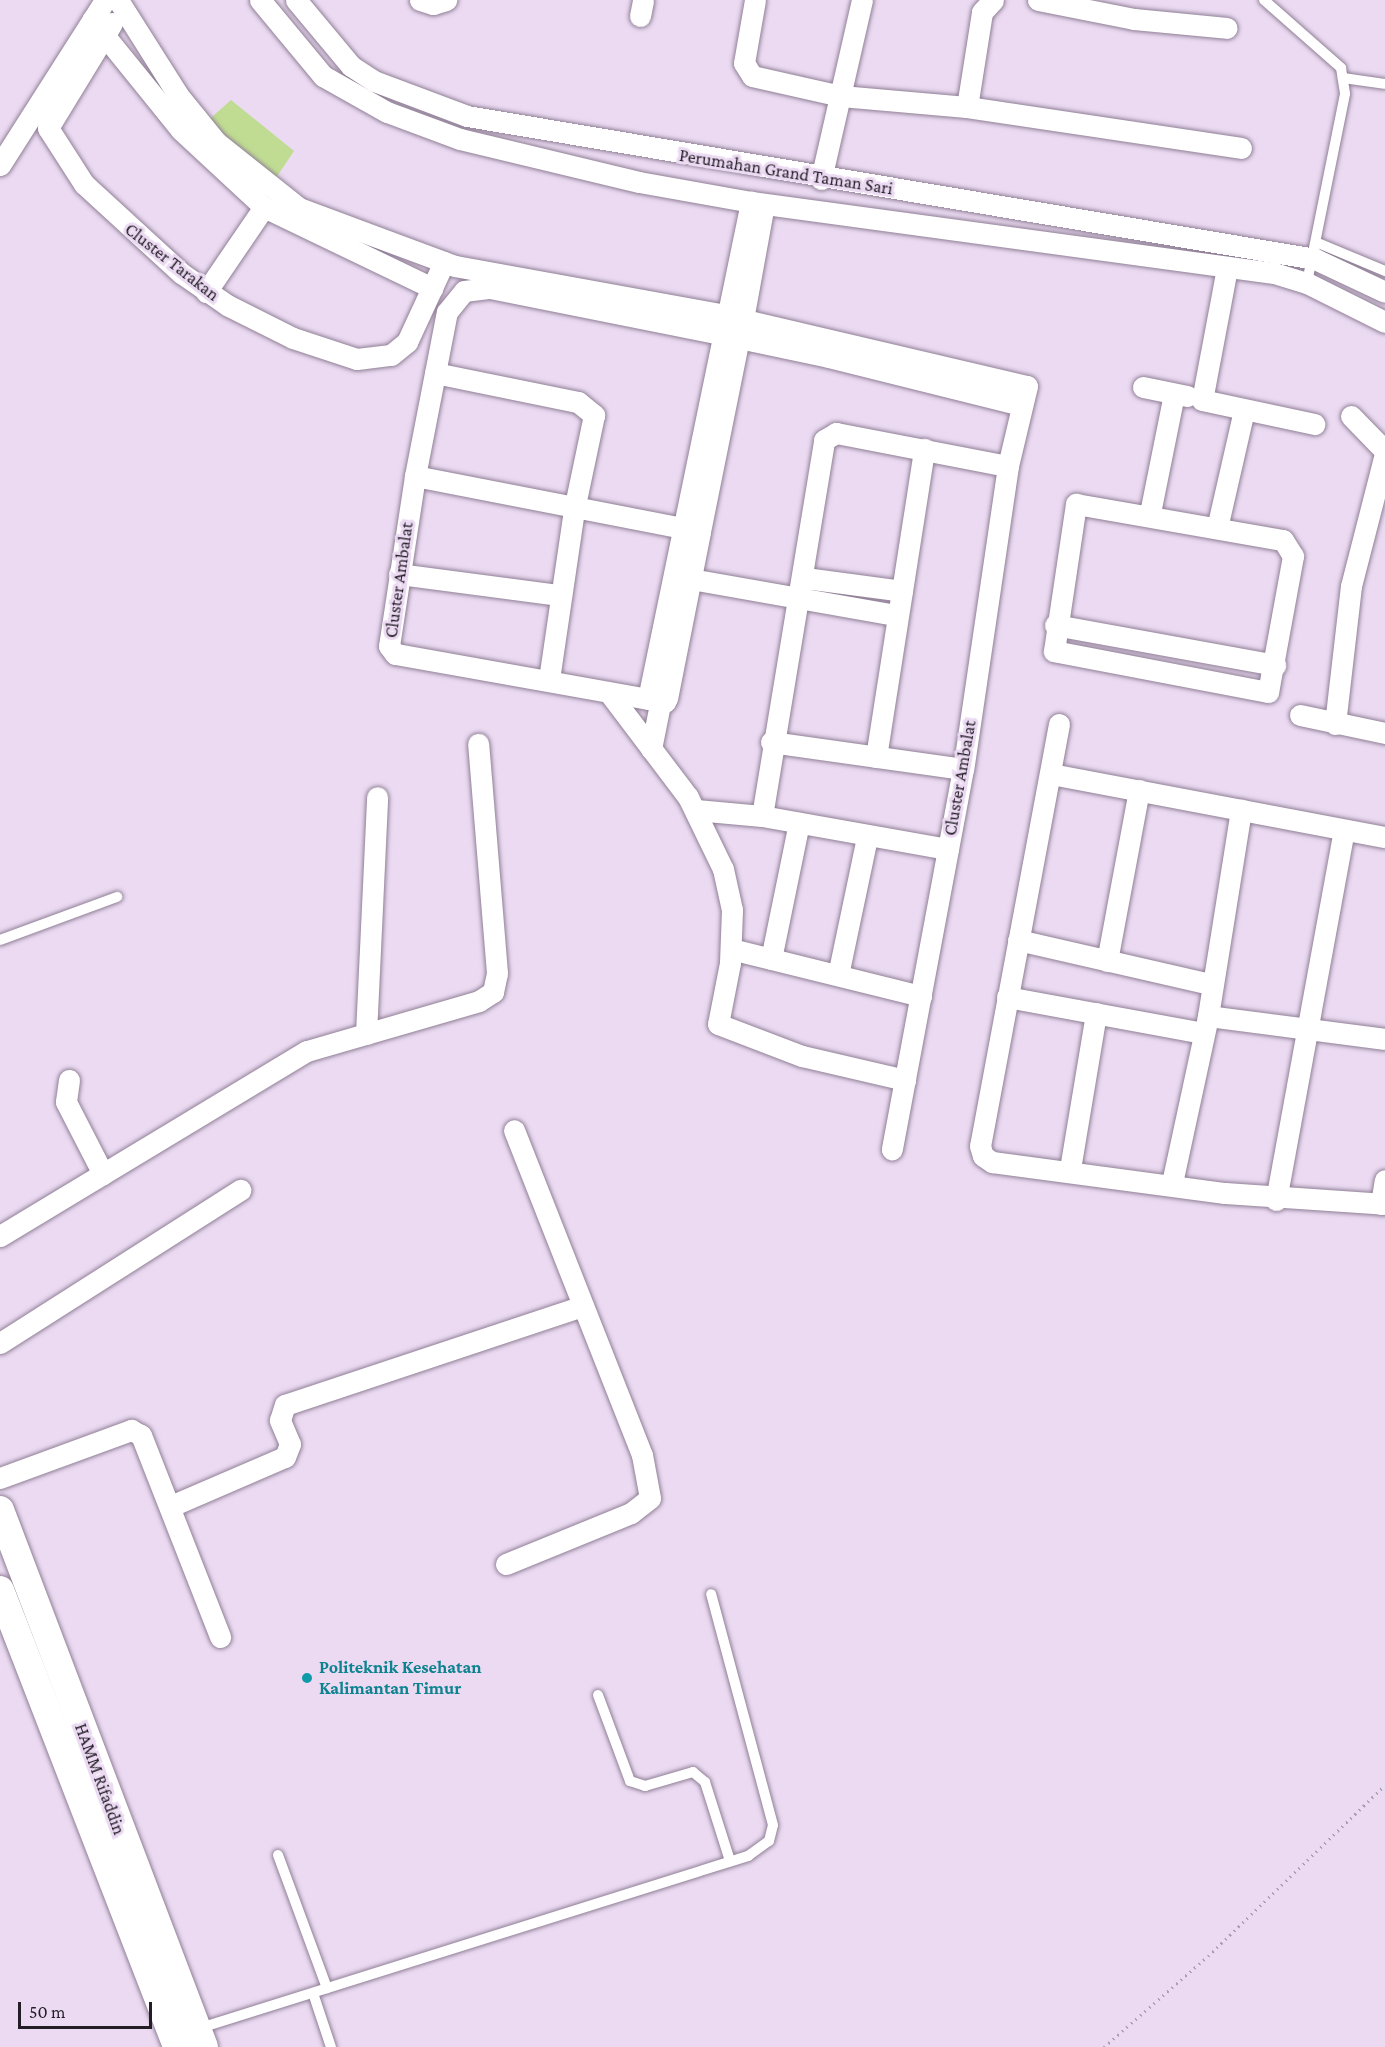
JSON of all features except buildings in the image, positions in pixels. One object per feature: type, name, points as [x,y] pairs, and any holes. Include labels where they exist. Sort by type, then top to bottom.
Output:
[{"type":"main road","name":"HAMM Rifaddin","points":[[0,1510],[193,2041]]},
{"type":"main road","name":"HAMM Rifaddin","points":[[0,1590],[193,2041]]},
{"type":"street","points":[[260,0],[323,76],[387,112],[460,139],[639,182],[758,203],[1227,268],[1307,283],[1385,322]]},
{"type":"street","name":"Perumahan Grand Taman Sari","points":[[296,0],[351,66],[374,81],[467,116],[820,179],[1316,251],[1385,292]]},
{"type":"street","points":[[420,0],[433,4],[446,0]]},
{"type":"street","points":[[755,0],[746,72],[841,96],[967,107],[1240,148]]},
{"type":"street","points":[[820,179],[862,0]]},
{"type":"street","points":[[967,107],[982,12],[993,0]]},
{"type":"street","points":[[1038,0],[1134,19],[1227,28]]},
{"type":"street","points":[[0,165],[25,122],[120,2],[178,94],[216,142],[264,186],[299,208],[437,277]]},
{"type":"street","points":[[25,122],[48,128],[99,27]]},
{"type":"street","points":[[99,27],[181,130],[264,207],[437,277]]},
{"type":"street","points":[[460,139],[467,116]]},
{"type":"street","name":"Cluster Tarakan","points":[[48,128],[84,184],[128,229],[207,292],[293,338],[357,359],[391,355],[407,342],[437,277]]},
{"type":"street","points":[[651,748],[654,701],[692,530],[731,327],[758,203]]},
{"type":"street","points":[[207,292],[264,207]]},
{"type":"street","points":[[1202,400],[1227,268]]},
{"type":"street","name":"Cluster Ambalat","points":[[437,277],[731,327],[1024,395],[1008,466],[963,769],[892,1149]]},
{"type":"street","name":"Cluster Ambalat","points":[[654,701],[610,694],[549,679],[394,654],[389,646],[415,476],[447,312],[456,298],[476,288],[731,327]]},
{"type":"street","points":[[435,373],[591,409],[594,415],[559,595],[549,679]]},
{"type":"street","points":[[1143,387],[1314,424]]},
{"type":"street","points":[[1150,513],[1174,393]]},
{"type":"street","points":[[1217,528],[1244,410]]},
{"type":"street","points":[[1335,724],[1351,586],[1385,452],[1351,416]]},
{"type":"street","points":[[762,816],[771,742],[802,600],[829,434],[924,449],[1008,466]]},
{"type":"street","points":[[876,757],[896,615],[902,591],[924,449]]},
{"type":"street","points":[[415,476],[574,510],[692,530]]},
{"type":"street","points":[[1076,504],[1150,513],[1217,528],[1283,540],[1290,547],[1271,685],[1261,692],[1062,655],[1054,651],[1055,625],[1076,504]]},
{"type":"street","points":[[654,701],[667,698],[691,579],[692,530]]},
{"type":"street","points":[[399,574],[559,595]]},
{"type":"street","points":[[805,578],[902,591]]},
{"type":"street","points":[[691,579],[896,615]]},
{"type":"street","points":[[1055,625],[1275,665]]},
{"type":"street","points":[[610,694],[696,810],[723,868],[732,910],[731,949],[717,1015],[727,1032],[905,1080]]},
{"type":"street","points":[[1300,715],[1385,733]]},
{"type":"street","points":[[1059,724],[980,1146],[983,1156],[992,1162],[1070,1169],[1276,1200],[1383,1204],[1385,1180]]},
{"type":"street","points":[[771,742],[963,769]]},
{"type":"street","points":[[0,1236],[307,1051],[479,1001],[493,992],[497,973],[478,744]]},
{"type":"street","points":[[1051,774],[1385,837]]},
{"type":"street","points":[[1107,961],[1139,790]]},
{"type":"street","points":[[366,1034],[377,797]]},
{"type":"street","points":[[696,810],[762,816],[867,837],[948,849]]},
{"type":"street","points":[[1172,1183],[1206,1024],[1210,984],[1240,810]]},
{"type":"street","points":[[771,959],[799,823]]},
{"type":"street","points":[[1276,1200],[1305,1029],[1344,831]]},
{"type":"street","points":[[838,975],[867,837]]},
{"type":"street","points":[[1018,940],[1210,984]]},
{"type":"street","points":[[731,949],[921,996]]},
{"type":"street","points":[[1007,997],[1096,1013],[1206,1024],[1305,1029],[1385,1039]]},
{"type":"street","points":[[1070,1169],[1096,1013]]},
{"type":"street","points":[[69,1080],[66,1102],[103,1174]]},
{"type":"street","points":[[506,1564],[631,1514],[650,1498],[642,1455],[514,1130]]},
{"type":"street","points":[[0,1343],[240,1190]]},
{"type":"street","points":[[171,1506],[285,1457],[290,1444],[280,1420],[285,1405],[582,1306]]},
{"type":"street","points":[[0,1478],[131,1430],[148,1445],[220,1637]]},
{"type":"lane","points":[[1264,0],[1329,53],[1343,78],[1345,94],[1316,251],[1307,283]]},
{"type":"lane","points":[[1343,78],[1385,84]]},
{"type":"lane","points":[[1316,251],[1385,271]]},
{"type":"lane","points":[[0,940],[117,897]]},
{"type":"lane","points":[[193,2041],[327,1988],[730,1862],[770,1841],[773,1825],[711,1594]]},
{"type":"lane","points":[[597,1695],[630,1781],[645,1786],[693,1772],[705,1782],[730,1862]]},
{"type":"lane","points":[[278,1855],[327,1988]]},
{"type":"lane","points":[[313,1993],[331,2047]]},
{"type":"path","points":[[1104,2047],[1208,1956],[1385,1785]]},
{"type":"green space","points":[[231,100],[294,151],[272,184],[204,124]]},
{"type":"place","name":"Politeknik Kesehatan Kalimantan Timur","points":[[307,1678]]}]
